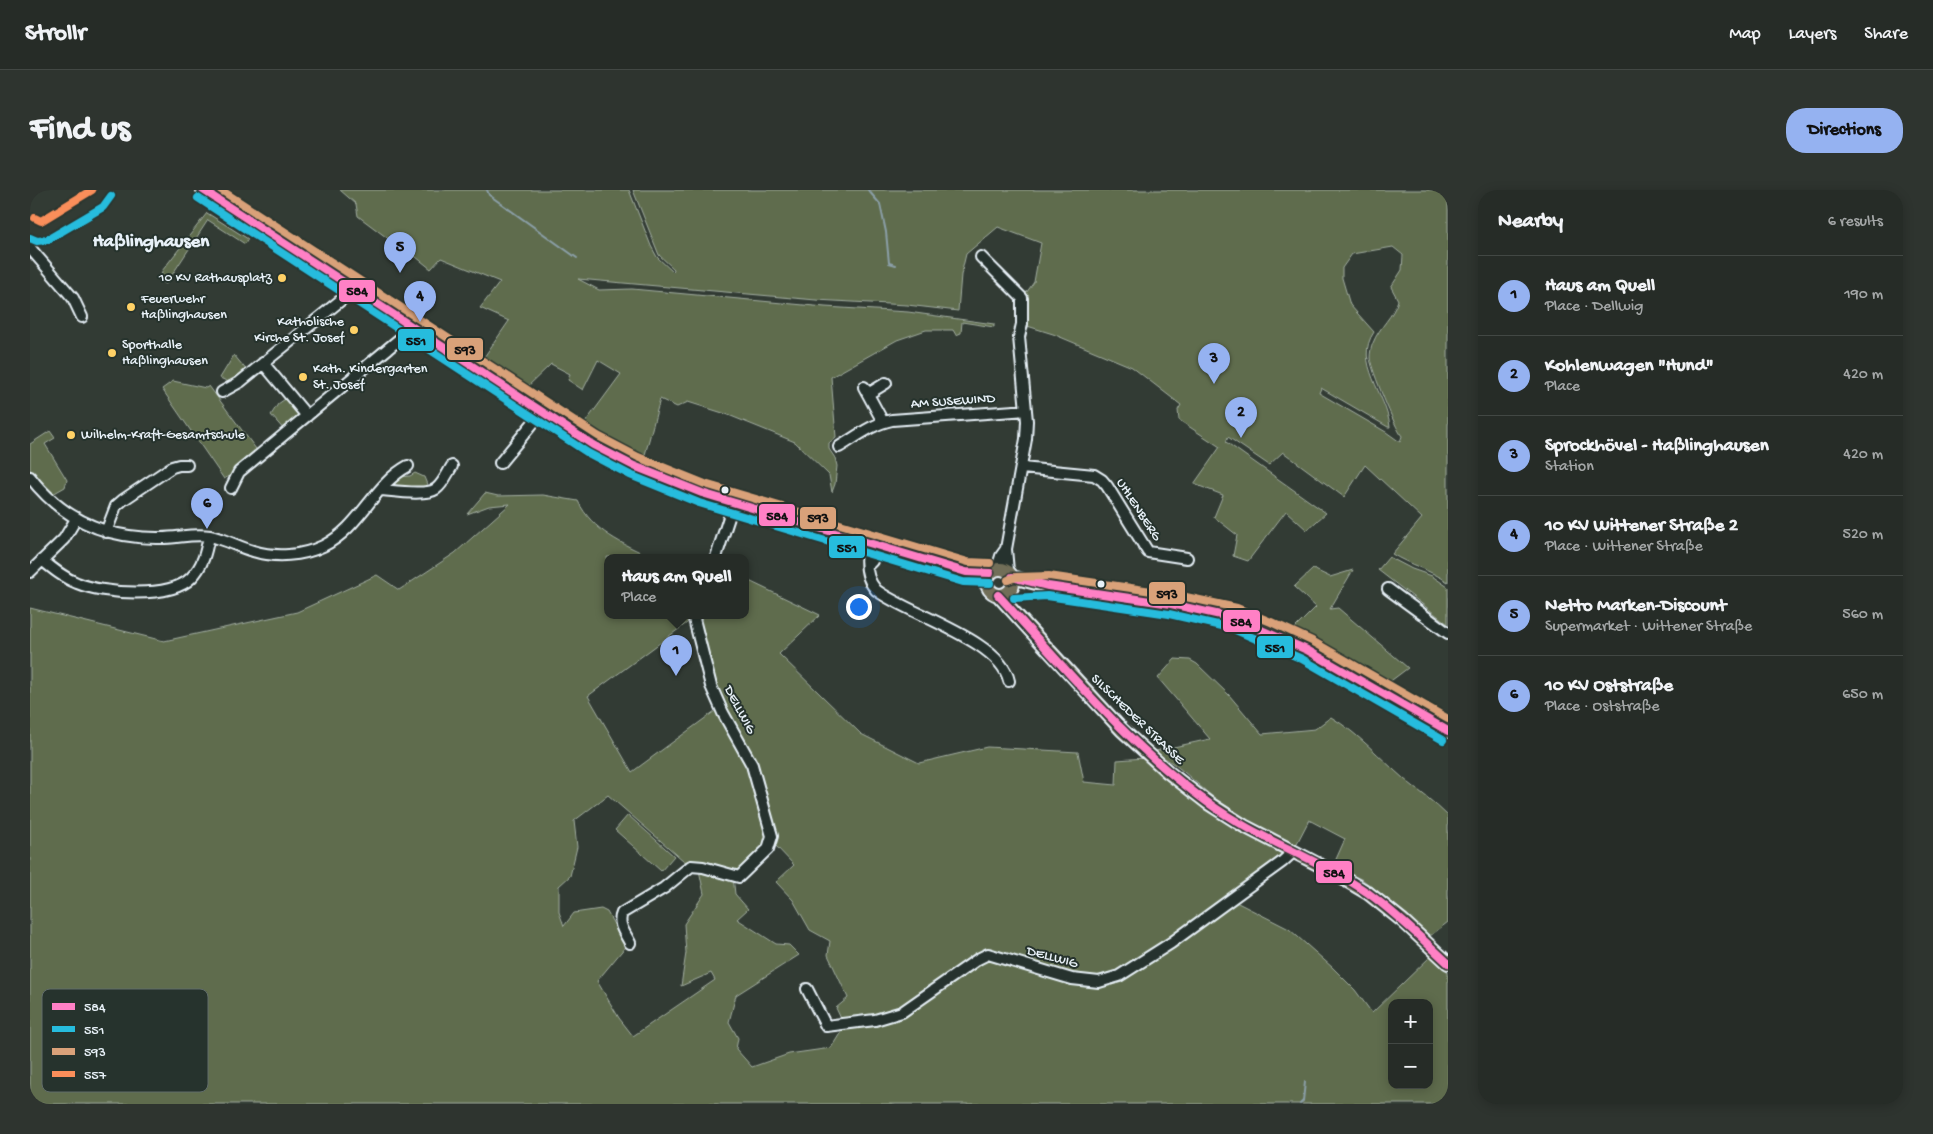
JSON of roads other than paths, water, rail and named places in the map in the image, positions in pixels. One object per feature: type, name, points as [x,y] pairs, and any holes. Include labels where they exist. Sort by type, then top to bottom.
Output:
[{"type":"main road","points":[[203,190],[542,412],[594,445],[634,466],[667,480],[734,502],[1017,587],[1048,586],[1171,604],[1234,618],[1268,631],[1307,650],[1448,731]]},
{"type":"main road","name":"SILSCHEDER STRASSE","points":[[1001,581],[1017,615],[1122,730],[1151,758],[1185,786],[1230,818],[1350,881],[1368,893],[1403,921],[1448,963]]},
{"type":"street","points":[[30,248],[73,298],[82,317]]},
{"type":"street","points":[[981,257],[1022,298],[1019,337],[1026,410],[1026,439],[1001,581]]},
{"type":"street","points":[[222,392],[240,382],[346,296],[353,288]]},
{"type":"street","points":[[230,488],[240,472],[414,327]]},
{"type":"street","points":[[263,363],[306,416]]},
{"type":"street","points":[[883,422],[866,391],[886,383]]},
{"type":"street","name":"AM SUSEWIND","points":[[839,447],[883,422],[1026,410]]},
{"type":"street","points":[[500,463],[542,412]]},
{"type":"street","points":[[106,532],[116,506],[123,500],[179,464],[187,465]]},
{"type":"street","points":[[30,477],[54,503],[76,519],[106,532],[138,538],[209,536],[254,551],[275,555],[314,550],[332,541],[348,529],[395,474],[408,466]]},
{"type":"street","points":[[381,490],[433,491],[440,486],[452,466]]},
{"type":"street","name":"UHLENBERG","points":[[1022,468],[1094,474],[1098,476],[1148,552],[1187,558]]},
{"type":"street","points":[[717,554],[734,502]]},
{"type":"street","points":[[30,572],[64,539],[76,519]]},
{"type":"street","points":[[42,560],[66,578],[91,588],[156,592],[180,586],[191,577],[203,561],[209,536]]},
{"type":"street","points":[[873,544],[865,558],[869,581],[876,590],[966,637],[981,647],[999,663],[1008,675],[1009,681]]},
{"type":"street","points":[[1388,589],[1448,632]]},
{"type":"street","name":"DELLWIG","points":[[630,943],[621,926],[622,913],[664,888],[691,866],[703,867],[739,877],[763,855],[771,843],[770,829],[752,765],[723,713],[711,686],[694,619]]},
{"type":"street","name":"DELLWIG","points":[[807,989],[826,1026],[874,1020],[902,1012],[988,954],[1072,979],[1099,982],[1118,976],[1164,948],[1293,852]]},
{"type":"waterway","points":[[487,190],[489,195],[577,258]]},
{"type":"waterway","points":[[868,190],[880,204],[886,232],[889,263],[896,265]]},
{"type":"waterway","points":[[1300,1104],[1303,1101],[1305,1082]]},
{"type":"place","name":"Netto Marken-Discount","points":[[400,273]]},
{"type":"place","name":"10 KV Rathausplatz","points":[[282,278]]},
{"type":"place","name":"Feuerwehr Haßlinghausen","points":[[131,307]]},
{"type":"place","name":"10 KV Wittener Straße 2","points":[[420,322]]},
{"type":"place","name":"Katholische Kirche St. Josef","points":[[354,330]]},
{"type":"place","name":"Sporthalle Haßlinghausen","points":[[112,353]]},
{"type":"place","name":"Kath. Kindergarten St. Josef","points":[[303,377]]},
{"type":"place","name":"Sprockhövel - Haßlinghausen","points":[[1214,384]]},
{"type":"place","name":"Wilhelm-Kraft-Gesamtschule","points":[[71,435]]},
{"type":"place","name":"Kohlenwagen \"Hund\"","points":[[1241,438]]},
{"type":"place","name":"10 KV Oststraße","points":[[207,529]]},
{"type":"place","name":"Haus am Quell","points":[[676,676]]},
{"type":"district","name":"Haßlinghausen","points":[[151,242]]}]
